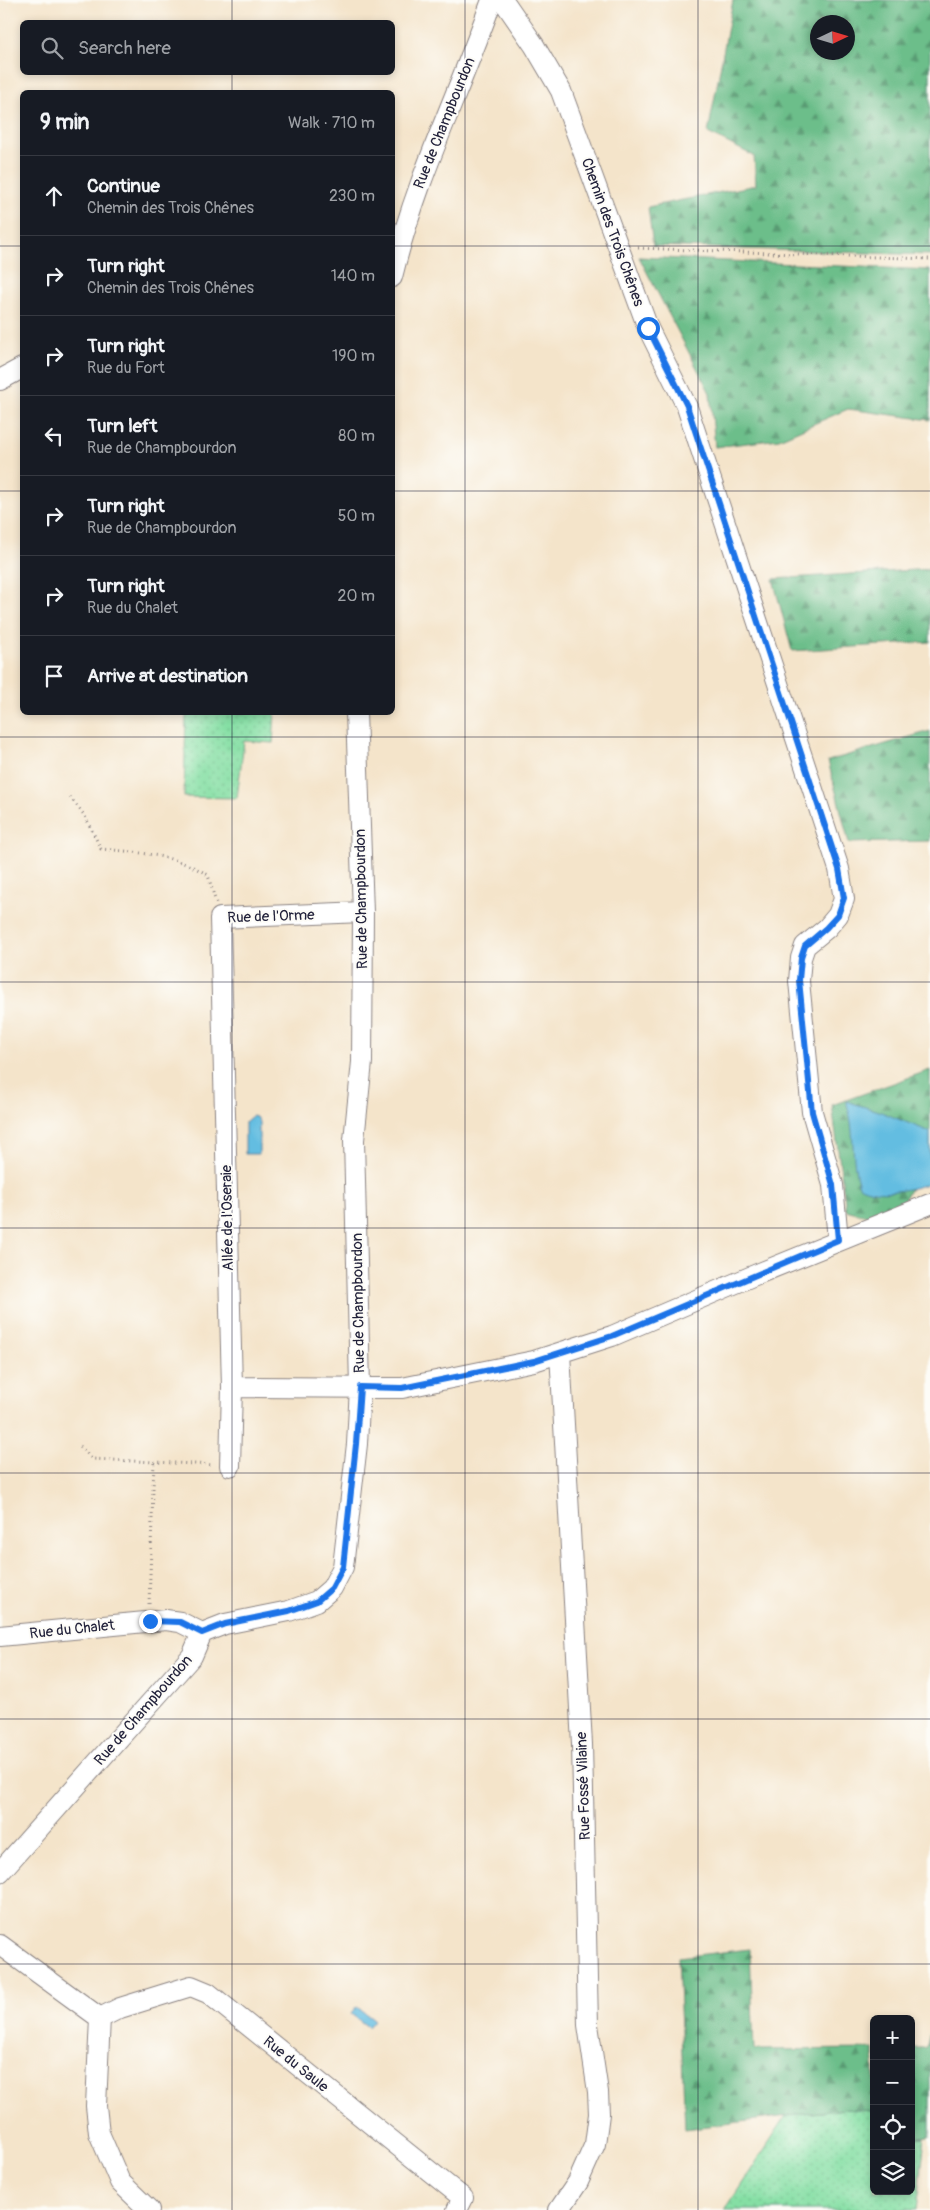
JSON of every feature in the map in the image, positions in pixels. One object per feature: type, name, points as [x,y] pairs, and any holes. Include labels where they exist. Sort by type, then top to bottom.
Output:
[{"type":"street","name":"Rue de Champbourdon","points":[[395,251],[397,235],[416,193],[492,0]]},
{"type":"street","name":"Chemin des Trois Chênes","points":[[503,0],[534,45],[561,91],[648,328],[687,406],[839,869],[844,898],[838,915],[805,946],[801,958],[799,980],[812,1112],[833,1185],[838,1240]]},
{"type":"street","points":[[0,380],[20,369]]},
{"type":"street","name":"Rue de Champbourdon","points":[[0,1872],[192,1656],[202,1633],[225,1624],[289,1611],[317,1601],[332,1588],[343,1567],[360,1387],[354,1140],[362,1062],[363,912],[356,715]]},
{"type":"street","name":"Rue de l'Orme","points":[[223,1049],[220,918],[363,912]]},
{"type":"street","name":"Allée de l'Oseraie","points":[[223,1049],[232,1387],[230,1466]]},
{"type":"street","points":[[232,1387],[402,1388],[534,1361],[612,1336],[838,1240],[930,1204]]},
{"type":"street","name":"Rue Fossé Vilaine","points":[[559,2210],[578,2182],[594,2144],[598,2114],[598,2092],[588,2025],[582,1744],[560,1352]]},
{"type":"street","name":"Rue du Chalet","points":[[0,1636],[158,1620],[180,1622],[202,1633]]},
{"type":"street","points":[[0,1945],[100,2018],[96,2106],[99,2133],[120,2182],[148,2210]]},
{"type":"street","name":"Rue du Saule","points":[[100,2018],[120,2008],[191,1986],[208,1993],[463,2198],[457,2210]]},
{"type":"path","points":[[618,247],[930,259]]},
{"type":"path","points":[[70,797],[85,816],[100,849],[145,853],[193,865],[208,875],[220,918]]},
{"type":"path","points":[[80,1446],[92,1459],[230,1466]]},
{"type":"path","points":[[149,1605],[154,1462]]},
{"type":"green space","points":[[733,0],[930,0],[930,255],[653,246],[648,207],[756,185],[754,156],[708,133]]},
{"type":"green space","points":[[639,257],[930,270],[930,420],[848,409],[779,439],[715,447],[710,393]]},
{"type":"green space","points":[[930,569],[930,642],[792,651],[773,579]]},
{"type":"green space","points":[[186,715],[275,715],[273,743],[244,741],[237,798],[184,797]]},
{"type":"green space","points":[[930,731],[930,841],[849,843],[828,761]]},
{"type":"green space","points":[[930,1070],[930,1175],[918,1178],[899,1207],[876,1218],[846,1210],[832,1105]]},
{"type":"green space","points":[[750,1949],[754,2050],[870,2049],[870,2111],[844,2109],[685,2129],[678,1957]]},
{"type":"green space","points":[[930,2031],[930,2136],[915,2138],[915,2048],[926,2048]]},
{"type":"green space","points":[[844,2109],[870,2111],[870,2195],[915,2195],[915,2138],[925,2137],[917,2210],[725,2210],[786,2116]]},
{"type":"water","points":[[846,1101],[881,1112],[930,1132],[930,1183],[904,1190],[885,1192],[859,1186],[856,1175],[851,1122]]},
{"type":"water","points":[[252,1116],[256,1117],[259,1122],[259,1154],[245,1154],[245,1122]]},
{"type":"water","points":[[357,2007],[374,2020],[368,2027],[351,2014]]},
{"type":"route","points":[[150,1621],[166,1620],[180,1622],[202,1633],[225,1624],[289,1611],[317,1601],[332,1588],[343,1567],[360,1387],[402,1388],[534,1361],[612,1336],[838,1240],[833,1185],[812,1112],[799,980],[801,958],[805,946],[838,915],[844,898],[839,869],[687,406],[648,328]]}]
